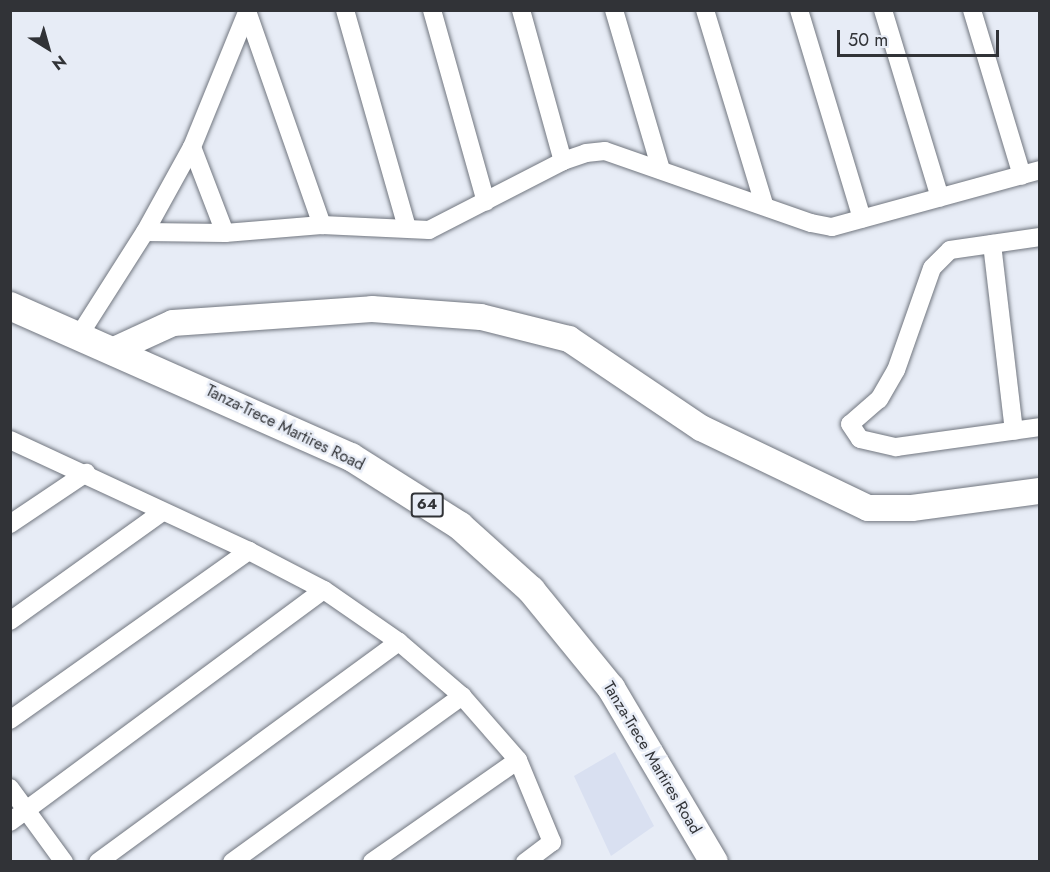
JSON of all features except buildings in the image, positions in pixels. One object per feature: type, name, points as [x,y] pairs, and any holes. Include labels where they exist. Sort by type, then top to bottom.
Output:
[{"type":"main road","name":"Tanza-Trece Martires Road","points":[[10,306],[80,334],[351,457],[460,526],[531,590],[612,688],[714,861]]},
{"type":"street","points":[[345,10],[407,227]]},
{"type":"street","points":[[432,10],[486,202]]},
{"type":"street","points":[[521,10],[563,161]]},
{"type":"street","points":[[614,10],[661,170]]},
{"type":"street","points":[[705,10],[764,204]]},
{"type":"street","points":[[799,10],[862,219]]},
{"type":"street","points":[[883,10],[940,198]]},
{"type":"street","points":[[972,10],[1022,176]]},
{"type":"street","points":[[248,11],[322,225]]},
{"type":"street","points":[[80,334],[145,232],[192,147],[248,11]]},
{"type":"street","points":[[192,147],[225,233]]},
{"type":"street","points":[[145,232],[225,233],[322,225],[407,227],[429,230],[563,161],[586,153],[605,151],[764,204],[811,223],[832,227],[1040,170]]},
{"type":"street","points":[[1040,237],[950,250],[932,268],[896,370],[879,399],[850,424],[860,439],[896,447],[1040,427]]},
{"type":"street","points":[[992,244],[1014,431]]},
{"type":"street","points":[[114,350],[173,322],[372,309],[481,317],[569,339],[701,428],[868,508],[912,508],[1040,491]]},
{"type":"street","points":[[10,440],[86,473],[162,512],[249,551],[324,590],[399,642],[462,696],[518,760],[552,842],[525,861]]},
{"type":"street","points":[[10,524],[86,473]]},
{"type":"street","points":[[10,621],[162,512]]},
{"type":"street","points":[[10,720],[249,551]]},
{"type":"street","points":[[10,822],[324,590]]},
{"type":"street","points":[[98,861],[399,642]]},
{"type":"street","points":[[232,861],[462,696]]},
{"type":"street","points":[[372,861],[518,760]]},
{"type":"street","points":[[10,788],[64,861]]},
{"type":"shaded area","points":[[615,752],[654,826],[611,856],[574,776]]}]
